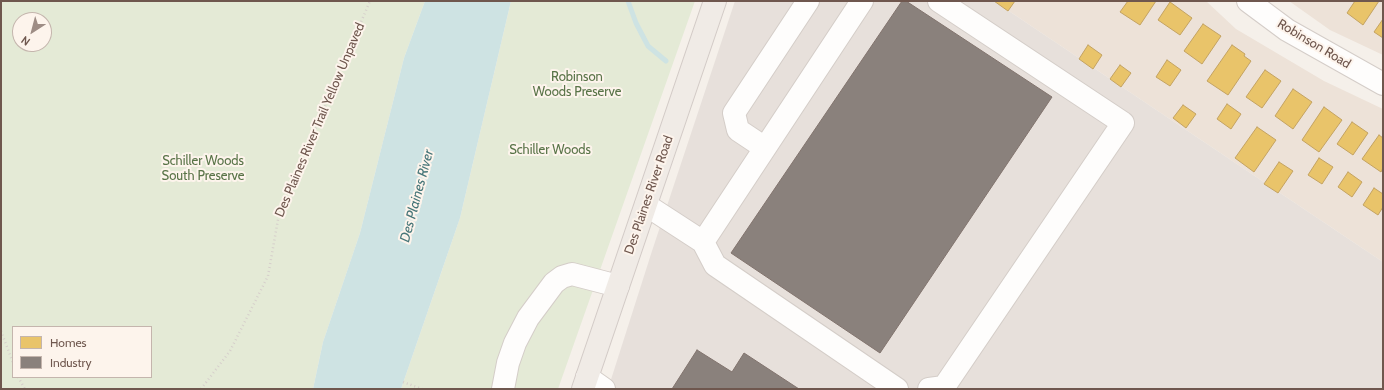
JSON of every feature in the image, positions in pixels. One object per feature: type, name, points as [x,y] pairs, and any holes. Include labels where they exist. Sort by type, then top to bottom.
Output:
[{"type":"main road","name":"Des Plaines River Road","points":[[592,385],[618,286],[715,1]]},
{"type":"street","points":[[765,148],[738,130],[734,113],[808,1]]},
{"type":"street","points":[[703,242],[862,1]]},
{"type":"street","points":[[929,389],[944,387],[1123,124],[939,1]]},
{"type":"street","name":"Robinson Road","points":[[1248,1],[1287,30],[1383,84]]},
{"type":"street","points":[[646,205],[703,242],[715,265],[897,389]]},
{"type":"street","points":[[504,389],[508,363],[515,343],[528,318],[554,283],[562,276],[572,274],[618,286]]},
{"type":"path","name":"Des Plaines River Trail Yellow Unpaved","points":[[200,389],[230,351],[268,276],[279,214],[370,1]]},
{"type":"path","points":[[1,331],[12,360]]},
{"type":"path","points":[[19,378],[25,389]]},
{"type":"path","points":[[403,382],[422,389]]},
{"type":"shaded area","points":[[735,1],[994,1],[1383,262],[1383,389],[608,389]]},
{"type":"shaded area","points":[[994,1],[1206,1],[1236,29],[1324,81],[1383,109],[1383,262]]},
{"type":"shaded area","points":[[1289,1],[1383,1],[1383,55],[1330,30]]},
{"type":"green space","name":"Schiller Woods South Preserve","points":[[1,1],[425,1],[404,58],[360,233],[323,342],[313,389],[1,389]]},
{"type":"green space","name":"Schiller Woods","points":[[511,1],[695,1],[558,389],[401,389],[460,218]]},
{"type":"water","name":"Des Plaines River","points":[[425,1],[511,1],[460,218],[401,389],[313,389],[323,342],[360,233],[404,58]]},
{"type":"building: Homes","points":[[994,1],[1015,1],[1008,11]]},
{"type":"building: Homes","points":[[1128,1],[1156,1],[1140,25],[1120,12]]},
{"type":"building: Homes","points":[[1355,1],[1379,1],[1363,25],[1347,13]]},
{"type":"building: Homes","points":[[1170,2],[1192,18],[1180,35],[1158,20]]},
{"type":"building: Homes","points":[[1383,19],[1383,38],[1374,32]]},
{"type":"building: Homes","points":[[1203,24],[1221,36],[1202,64],[1184,51]]},
{"type":"building: Homes","points":[[1088,45],[1102,55],[1093,69],[1079,59]]},
{"type":"building: Homes","points":[[1232,45],[1245,54],[1244,56],[1251,61],[1228,95],[1207,81]]},
{"type":"building: Homes","points":[[1167,60],[1181,70],[1170,86],[1156,77]]},
{"type":"building: Homes","points":[[1120,65],[1131,73],[1121,87],[1110,79]]},
{"type":"building: Homes","points":[[1265,70],[1281,81],[1262,108],[1246,97]]},
{"type":"building: Homes","points":[[1293,89],[1312,102],[1293,129],[1275,116]]},
{"type":"building: Homes","points":[[1227,104],[1241,114],[1231,129],[1217,119]]},
{"type":"building: Homes","points":[[1183,105],[1196,114],[1186,128],[1173,118]]},
{"type":"building: Homes","points":[[1324,107],[1342,120],[1319,152],[1302,140]]},
{"type":"building: Homes","points":[[1352,122],[1368,133],[1353,155],[1337,144]]},
{"type":"building: Homes","points":[[1257,127],[1276,140],[1254,172],[1235,158]]},
{"type":"building: Homes","points":[[1379,135],[1383,138],[1383,168],[1381,172],[1362,159]]},
{"type":"building: Homes","points":[[1319,158],[1333,167],[1322,184],[1308,175]]},
{"type":"building: Homes","points":[[1279,162],[1293,171],[1278,193],[1264,184]]},
{"type":"building: Homes","points":[[1348,172],[1362,182],[1352,197],[1338,187]]},
{"type":"building: Homes","points":[[1374,188],[1383,194],[1383,207],[1378,215],[1363,205]]},
{"type":"building: Industry","points":[[902,1],[906,1],[1052,97],[880,353],[731,253]]},
{"type":"building: Industry","points":[[697,350],[732,372],[744,353],[799,389],[672,389]]},
{"type":"waterway","points":[[628,1],[636,23],[648,46],[666,61]]},
{"type":"park label","name":"Robinson Woods Preserve","points":[[577,84]]}]
